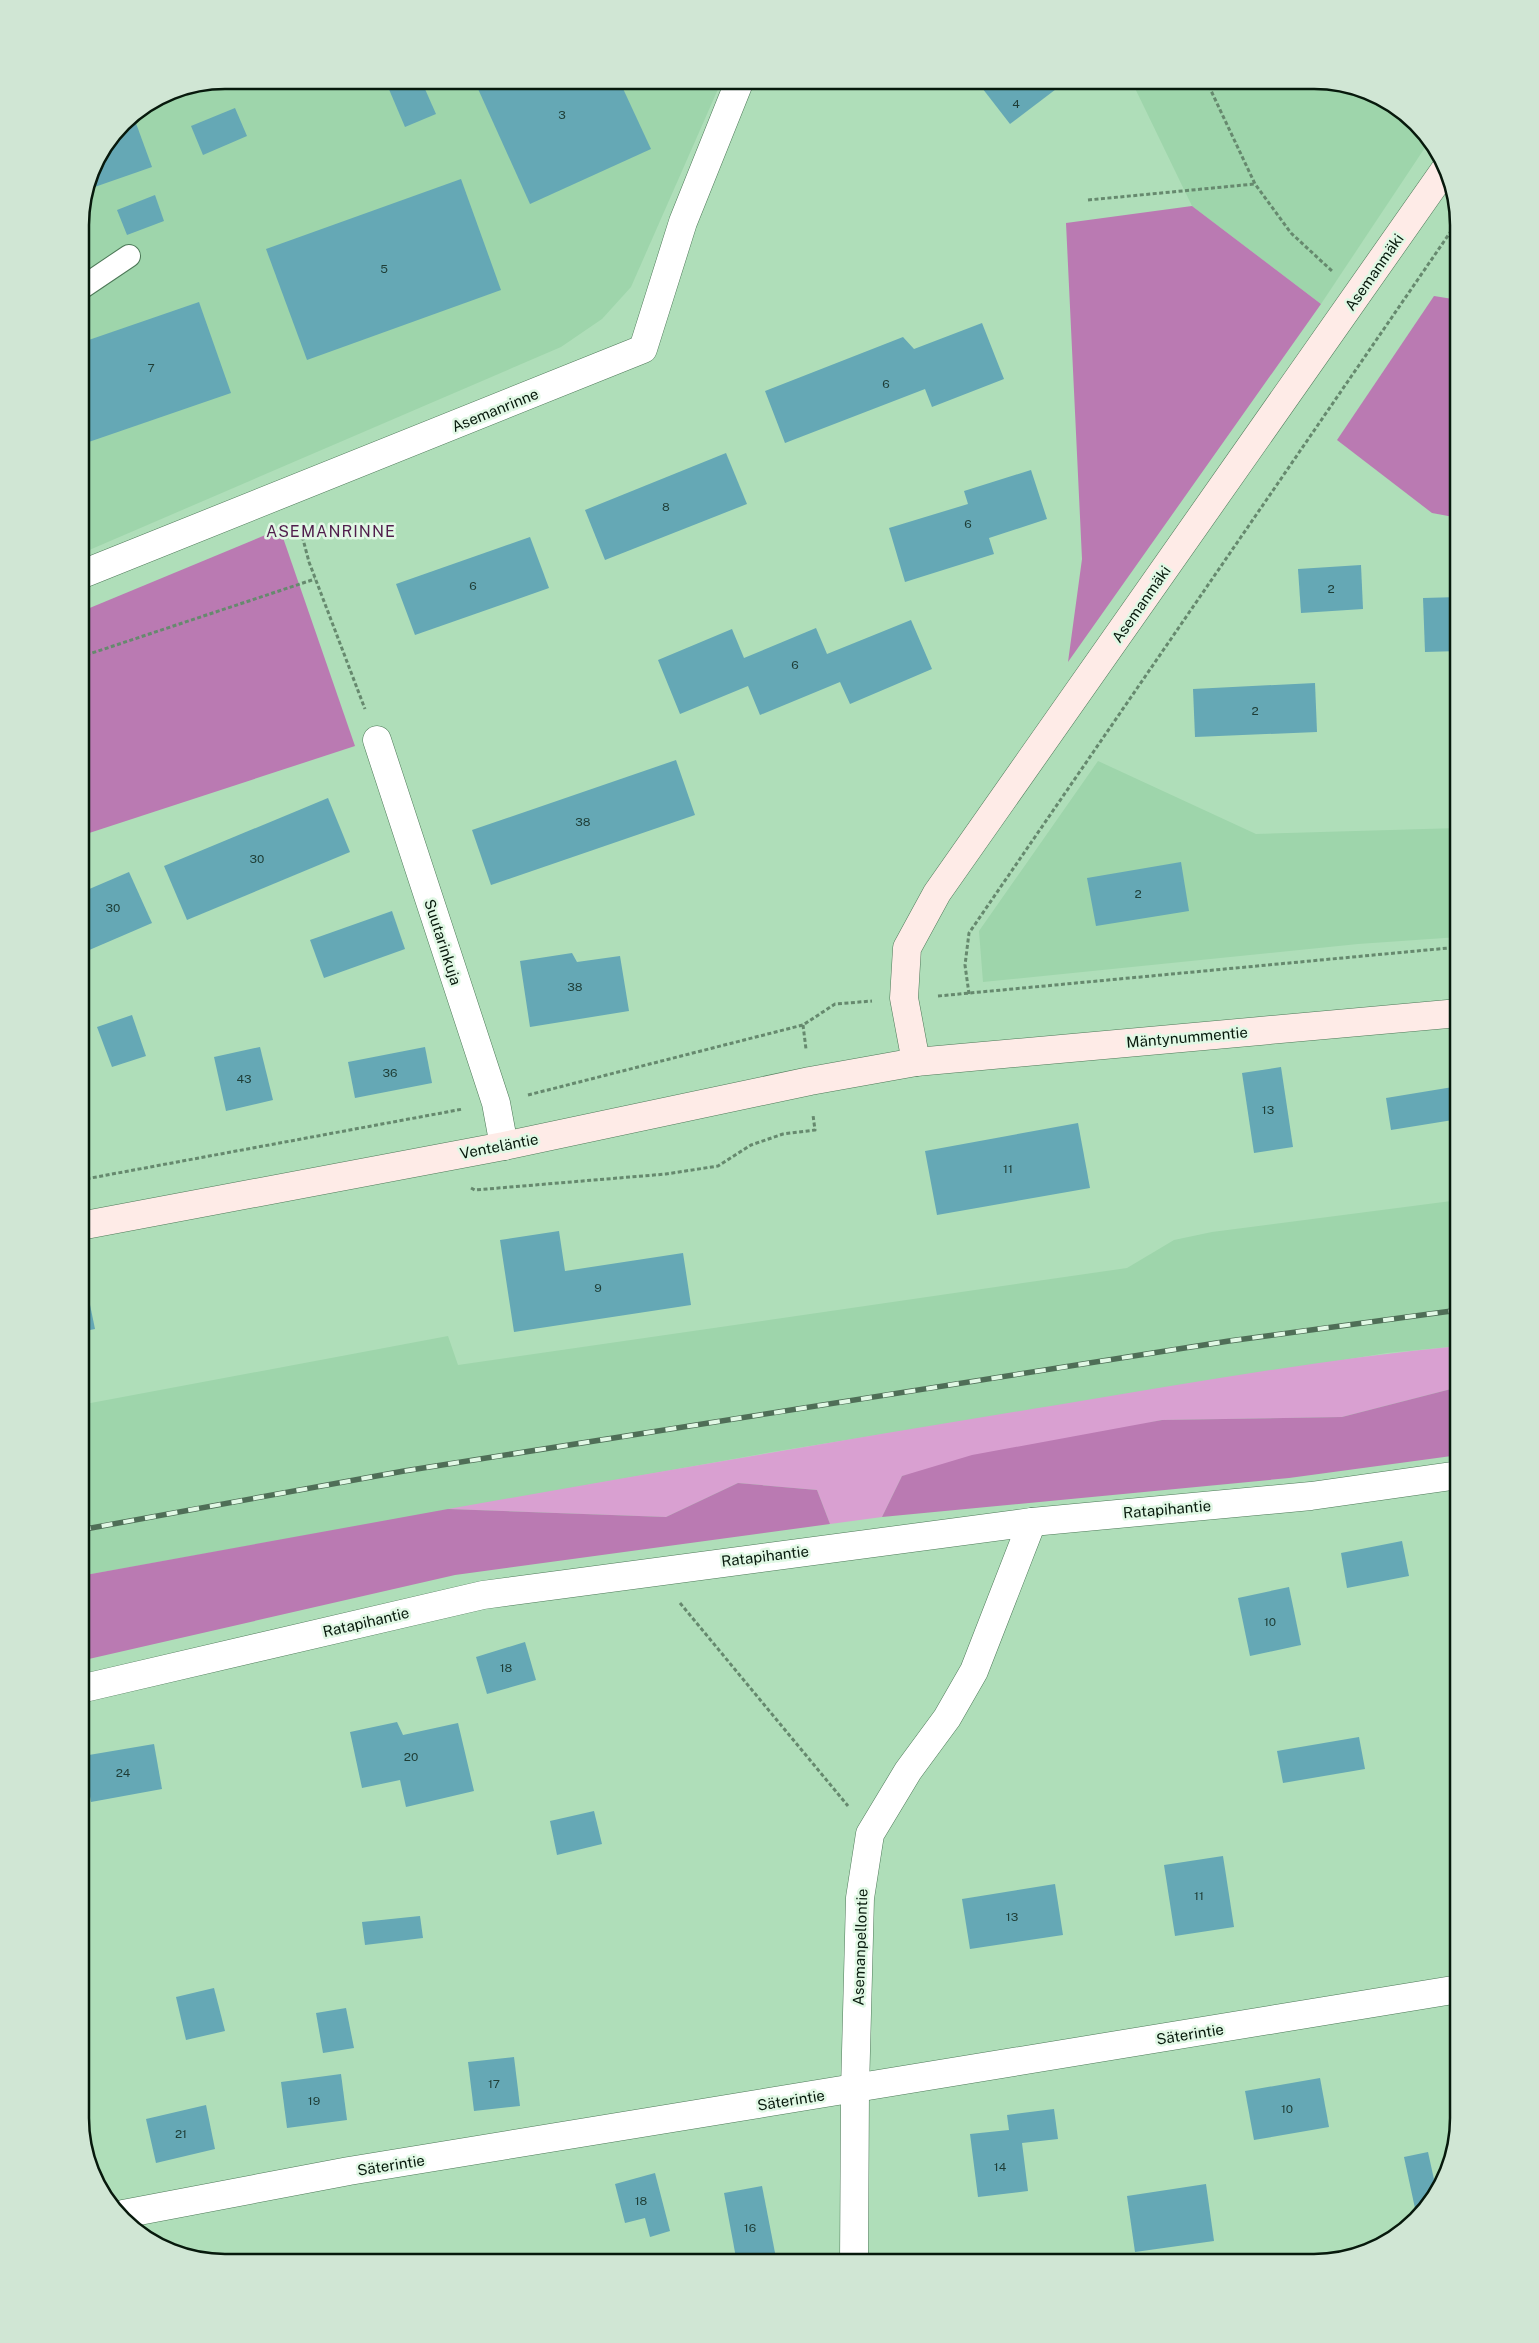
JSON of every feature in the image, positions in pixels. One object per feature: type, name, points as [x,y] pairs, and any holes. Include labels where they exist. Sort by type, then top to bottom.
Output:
[{"type":"street","name":"Asemanrinne","points":[[89,571],[291,492],[643,349],[683,222],[736,89]]},
{"type":"street","name":"Asemanmäki","points":[[916,1062],[904,998],[908,948],[937,893],[1441,175]]},
{"type":"street","name":"Suutarinkuja","points":[[377,740],[496,1103],[504,1146]]},
{"type":"street","name":"Mäntynummentie","points":[[916,1062],[1450,1013]]},
{"type":"street","name":"Venteläntie","points":[[89,1224],[504,1146],[810,1081],[916,1062]]},
{"type":"street","name":"Ratapihantie","points":[[89,1687],[483,1595],[1032,1522],[1311,1496],[1450,1477]]},
{"type":"street","name":"Asemanpellontie","points":[[854,2254],[855,2090],[860,1898],[870,1834],[908,1771],[947,1718],[974,1671],[1032,1522]]},
{"type":"street","name":"Säterintie","points":[[128,2213],[349,2171],[855,2090],[1450,1991]]},
{"type":"lane","points":[[89,283],[129,256]]},
{"type":"path","points":[[1210,89],[1255,184],[1291,233],[1358,295]]},
{"type":"path","points":[[1088,200],[1255,184]]},
{"type":"path","points":[[969,994],[965,965],[970,933],[1450,233]]},
{"type":"path","points":[[291,492],[315,579],[377,740]]},
{"type":"path","points":[[89,654],[315,579]]},
{"type":"path","points":[[89,1178],[496,1103],[803,1024],[836,1004],[969,994],[1450,948]]},
{"type":"path","points":[[653,1571],[870,1834]]},
{"type":"shaded area","points":[[216,89],[718,89],[631,287],[602,319],[561,347],[89,550],[89,216],[91,198],[99,173],[107,157],[123,135],[142,117],[173,99],[198,91]]},
{"type":"shaded area","points":[[1135,89],[1323,89],[1341,91],[1358,96],[1382,107],[1410,129],[1425,147],[1321,304],[1192,206]]},
{"type":"shaded area","points":[[1192,206],[1321,304],[1068,662],[1082,559],[1066,223]]},
{"type":"shaded area","points":[[1434,296],[1450,299],[1450,516],[1432,513],[1337,440]]},
{"type":"shaded area","points":[[280,529],[355,746],[89,833],[89,608]]},
{"type":"shaded area","points":[[1098,761],[1256,834],[1450,828],[1450,938],[1358,944],[983,982],[979,931]]},
{"type":"shaded area","points":[[1450,1201],[1450,1347],[1387,1353],[772,1452],[89,1574],[89,1403],[448,1336],[458,1365],[1127,1268],[1174,1240],[1212,1232]]},
{"type":"shaded area","points":[[1450,1347],[1450,1389],[1342,1417],[1162,1420],[902,1476],[882,1517],[830,1524],[817,1490],[738,1483],[666,1517],[448,1509],[1207,1380],[1408,1351]]},
{"type":"shaded area","points":[[1450,1389],[1450,1456],[1289,1478],[882,1517],[902,1476],[972,1455],[1162,1420],[1342,1417]]},
{"type":"shaded area","points":[[738,1483],[817,1490],[830,1524],[455,1575],[89,1659],[89,1574],[448,1509],[666,1517]]},
{"type":"building","points":[[389,89],[425,89],[436,114],[405,127]]},
{"type":"building","points":[[478,89],[623,89],[651,149],[530,204]]},
{"type":"building","points":[[983,89],[1056,89],[1010,124]]},
{"type":"building","points":[[235,108],[247,136],[203,155],[191,126]]},
{"type":"building","points":[[136,123],[152,167],[94,187],[99,173],[112,149]]},
{"type":"building","points":[[461,179],[501,290],[307,360],[266,249]]},
{"type":"building","points":[[155,195],[164,221],[127,235],[117,210]]},
{"type":"building","points":[[199,302],[231,393],[89,442],[89,340]]},
{"type":"building","points":[[982,323],[1004,379],[932,407],[925,389],[785,443],[765,391],[903,337],[914,349]]},
{"type":"building","points":[[726,453],[747,504],[605,560],[585,510]]},
{"type":"building","points":[[1031,470],[1047,519],[989,538],[994,554],[905,582],[889,528],[968,504],[964,491]]},
{"type":"building","points":[[530,537],[549,588],[415,635],[396,584]]},
{"type":"building","points":[[1361,565],[1363,609],[1301,613],[1298,569]]},
{"type":"building","points":[[1450,597],[1450,651],[1425,652],[1423,598]]},
{"type":"building","points":[[911,620],[932,669],[850,704],[840,682],[760,715],[748,686],[680,714],[658,660],[732,629],[744,658],[816,628],[827,654]]},
{"type":"building","points":[[1315,683],[1317,732],[1195,737],[1193,689]]},
{"type":"building","points":[[676,760],[695,815],[491,885],[472,830]]},
{"type":"building","points":[[328,798],[350,852],[187,920],[164,866]]},
{"type":"building","points":[[1181,862],[1189,911],[1096,926],[1087,878]]},
{"type":"building","points":[[129,872],[152,923],[89,950],[89,889]]},
{"type":"building","points":[[392,911],[405,949],[324,978],[310,940]]},
{"type":"building","points":[[572,953],[577,962],[620,956],[629,1011],[530,1027],[520,961]]},
{"type":"building","points":[[132,1015],[146,1056],[112,1067],[97,1027]]},
{"type":"building","points":[[260,1047],[273,1100],[226,1111],[214,1057]]},
{"type":"building","points":[[425,1047],[432,1083],[355,1098],[348,1062]]},
{"type":"building","points":[[1281,1067],[1293,1147],[1254,1153],[1242,1073]]},
{"type":"building","points":[[1450,1087],[1450,1120],[1391,1130],[1386,1098]]},
{"type":"building","points":[[1078,1123],[1090,1188],[937,1215],[925,1151]]},
{"type":"building","points":[[559,1231],[565,1271],[683,1253],[691,1305],[514,1332],[500,1240]]},
{"type":"building","points":[[89,1300],[95,1329],[89,1330]]},
{"type":"building","points":[[1402,1541],[1409,1576],[1347,1588],[1341,1553]]},
{"type":"building","points":[[1289,1587],[1301,1645],[1250,1656],[1238,1598]]},
{"type":"building","points":[[525,1642],[536,1680],[487,1694],[476,1657]]},
{"type":"building","points":[[397,1722],[403,1735],[458,1723],[474,1791],[406,1807],[400,1780],[362,1788],[350,1732]]},
{"type":"building","points":[[1359,1737],[1365,1769],[1283,1783],[1277,1751]]},
{"type":"building","points":[[154,1744],[162,1789],[91,1802],[89,1790],[89,1755]]},
{"type":"building","points":[[594,1811],[602,1844],[557,1855],[550,1821]]},
{"type":"building","points":[[1223,1856],[1234,1927],[1175,1936],[1164,1865]]},
{"type":"building","points":[[1055,1884],[1063,1935],[970,1949],[962,1899]]},
{"type":"building","points":[[420,1916],[423,1938],[365,1945],[362,1922]]},
{"type":"building","points":[[214,1988],[225,2031],[186,2040],[176,1997]]},
{"type":"building","points":[[346,2008],[354,2048],[323,2053],[316,2013]]},
{"type":"building","points":[[514,2057],[520,2106],[474,2111],[468,2062]]},
{"type":"building","points":[[341,2074],[347,2120],[287,2128],[281,2082]]},
{"type":"building","points":[[1320,2078],[1329,2127],[1254,2140],[1245,2091]]},
{"type":"building","points":[[206,2105],[215,2149],[156,2163],[146,2119]]},
{"type":"building","points":[[1054,2109],[1058,2139],[1022,2143],[1028,2191],[978,2197],[970,2134],[1009,2130],[1007,2115]]},
{"type":"building","points":[[1428,2152],[1434,2181],[1415,2209],[1404,2157]]},
{"type":"building","points":[[655,2173],[670,2231],[650,2237],[645,2218],[625,2223],[615,2184]]},
{"type":"building","points":[[1206,2184],[1214,2241],[1135,2252],[1127,2196]]},
{"type":"building","points":[[762,2186],[775,2254],[735,2254],[724,2193]]},
{"type":"railway","points":[[89,1528],[404,1471],[1229,1341],[1450,1311]]},
{"type":"district","name":"ASEMANRINNE","points":[[331,531]]}]
